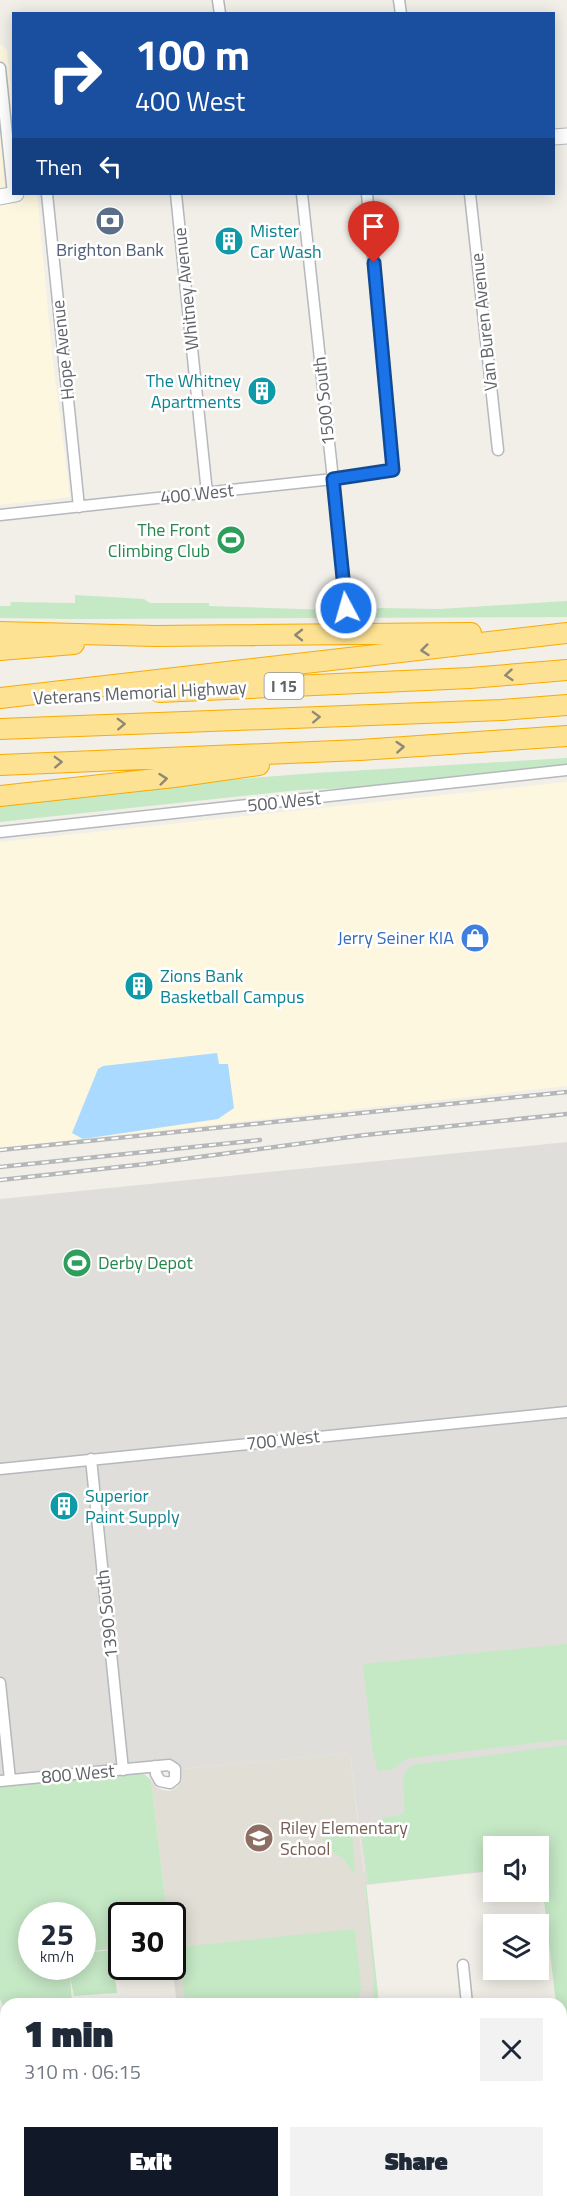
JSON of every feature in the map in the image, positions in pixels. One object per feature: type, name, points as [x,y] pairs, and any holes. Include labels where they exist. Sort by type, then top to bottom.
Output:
[{"type":"highway","points":[[0,632],[155,636],[567,633]]},
{"type":"highway","points":[[0,699],[567,633]]},
{"type":"highway","points":[[0,650],[155,636]]},
{"type":"highway","name":"Veterans Memorial Highway","points":[[0,699],[470,678],[567,670]]},
{"type":"highway","name":"Veterans Memorial Highway","points":[[0,729],[502,710],[567,705]]},
{"type":"highway","points":[[0,765],[360,750],[567,736]]},
{"type":"highway","points":[[0,796],[174,777],[360,750]]},
{"type":"street","points":[[0,68],[7,194]]},
{"type":"street","name":"Hope Avenue","points":[[47,195],[80,507]]},
{"type":"street","name":"Whitney Avenue","points":[[176,195],[207,493]]},
{"type":"street","name":"1500 South","points":[[302,195],[346,608]]},
{"type":"street","name":"400 West","points":[[0,515],[333,479],[393,470],[367,195]]},
{"type":"street","name":"Van Buren Avenue","points":[[470,195],[498,450]]},
{"type":"street","name":"500 West","points":[[0,832],[567,770]]},
{"type":"street","name":"700 West","points":[[0,1469],[567,1412]]},
{"type":"street","name":"1390 South","points":[[91,1459],[123,1770]]},
{"type":"street","points":[[0,1683],[5,1781]]},
{"type":"street","name":"800 West","points":[[5,1781],[155,1767]]},
{"type":"street","points":[[463,1965],[466,1998]]},
{"type":"shaded area","points":[[0,44],[7,50],[12,98],[12,195],[37,195],[52,354],[70,497],[0,505]]},
{"type":"shaded area","points":[[567,782],[567,1086],[0,1148],[0,842]]},
{"type":"shaded area","points":[[567,1142],[567,1863],[549,1865],[549,1836],[483,1836],[483,1872],[366,1885],[350,1753],[182,1769],[172,1761],[0,1776],[0,1199]]},
{"type":"shaded area","name":"Riley Elementary School","points":[[350,1753],[378,1998],[176,1998],[174,1980],[186,1980],[186,1902],[165,1902],[151,1780],[156,1787],[170,1791],[182,1781],[182,1769]]},
{"type":"green space","points":[[75,595],[144,599],[150,603],[209,603],[209,606],[359,611],[381,608],[440,609],[567,601],[567,617],[0,618],[0,606],[10,606],[11,602],[75,603]]},
{"type":"green space","points":[[567,758],[567,769],[379,787],[299,790],[0,822],[0,805],[175,784]]},
{"type":"green space","points":[[567,1644],[567,1739],[412,1758],[404,1760],[393,1769],[378,1771],[372,1747],[363,1664]]},
{"type":"green space","points":[[567,1745],[567,1998],[555,1998],[549,1944],[549,1914],[546,1914],[544,1902],[549,1902],[549,1836],[483,1836],[483,1871],[368,1884],[361,1826],[382,1823],[382,1818],[401,1815],[404,1812],[403,1779],[408,1769],[414,1765]]},
{"type":"green space","points":[[144,1774],[151,1780],[165,1902],[108,1902],[108,1949],[96,1951],[96,1902],[18,1902],[18,1980],[70,1980],[72,1998],[0,1998],[0,1787]]},
{"type":"green space","points":[[352,1832],[355,1875],[343,1858],[331,1851],[322,1839]]},
{"type":"green space","points":[[364,1872],[378,1998],[372,1998],[374,1979]]},
{"type":"green space","points":[[355,1929],[361,1986],[359,1998],[184,1998],[182,1980],[186,1980],[186,1946]]},
{"type":"green space","points":[[108,1950],[108,1980],[115,1980],[117,1993],[74,1996],[71,1980],[96,1980],[96,1952]]},
{"type":"water","points":[[217,1053],[219,1064],[228,1064],[234,1108],[218,1119],[83,1139],[72,1133],[98,1069],[103,1066]]},
{"type":"railway","points":[[0,1150],[567,1092]]},
{"type":"railway","points":[[0,1180],[146,1164],[365,1135],[567,1114]]},
{"type":"railway","points":[[0,1167],[260,1140]]},
{"type":"place","name":"Brighton Bank","points":[[110,221]]},
{"type":"place","name":"Mister Car Wash","points":[[229,241]]},
{"type":"place","name":"The Whitney Apartments","points":[[262,391]]},
{"type":"place","name":"The Front Climbing Club","points":[[231,540]]},
{"type":"place","name":"Jerry Seiner KIA","points":[[475,938]]},
{"type":"place","name":"Zions Bank Basketball Campus","points":[[139,986]]},
{"type":"place","name":"Derby Depot","points":[[77,1263]]},
{"type":"place","name":"Superior Paint Supply","points":[[64,1506]]},
{"type":"place","name":"Riley Elementary School","points":[[259,1838]]},
{"type":"route","points":[[346,608],[333,479],[393,470],[374,263]]}]
